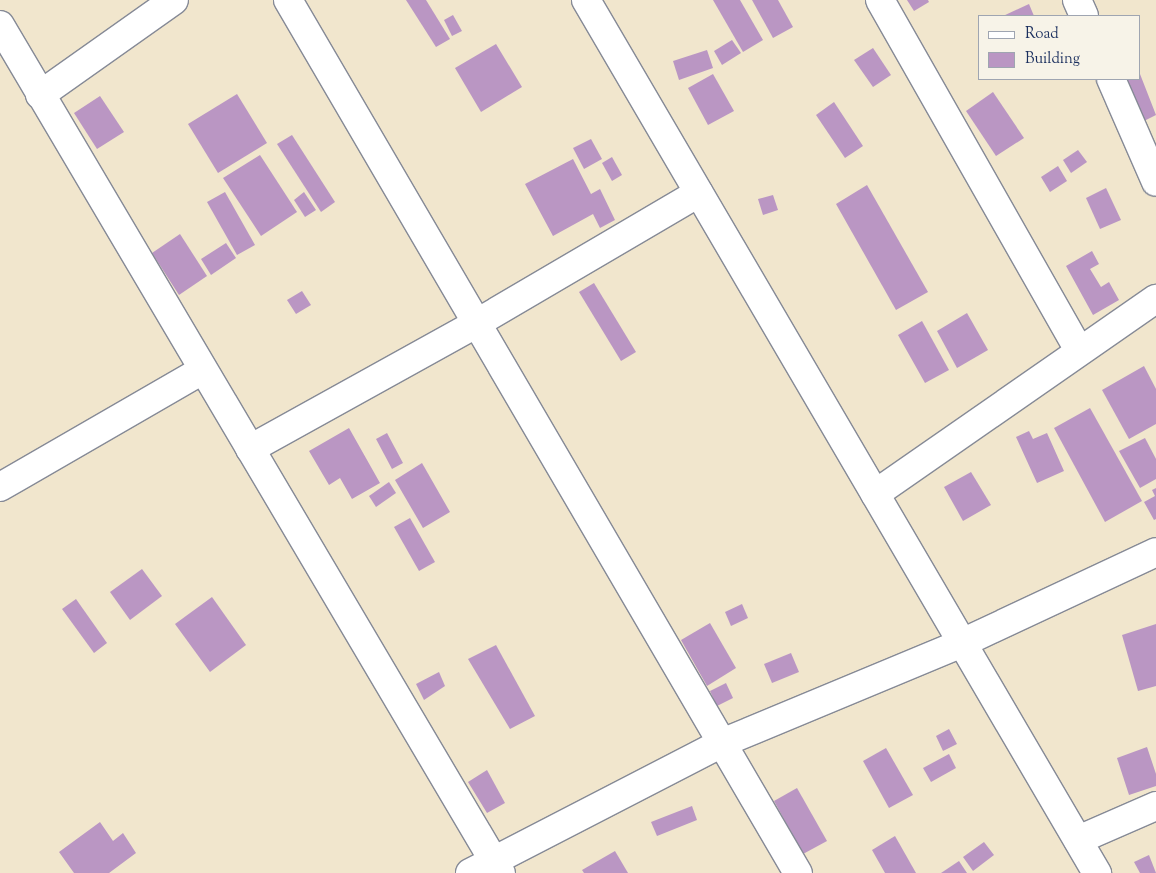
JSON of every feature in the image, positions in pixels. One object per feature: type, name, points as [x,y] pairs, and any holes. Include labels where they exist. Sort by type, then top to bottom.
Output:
[{"type":"street","points":[[40,95],[174,0]]},
{"type":"street","points":[[288,0],[798,873]]},
{"type":"street","points":[[586,0],[1097,873]]},
{"type":"street","points":[[880,0],[1080,350]]},
{"type":"street","points":[[1077,0],[1084,15]]},
{"type":"street","points":[[0,24],[40,95],[250,449],[488,869],[722,743],[962,643],[1156,552]]},
{"type":"street","points":[[1111,80],[1156,182]]},
{"type":"street","points":[[250,449],[477,323],[699,192]]},
{"type":"street","points":[[875,494],[1156,299]]},
{"type":"street","points":[[0,487],[203,370]]},
{"type":"street","points":[[1078,840],[1156,806]]},
{"type":"building","points":[[406,0],[426,0],[450,39],[436,47]]},
{"type":"building","points":[[713,0],[740,0],[763,40],[743,52]]},
{"type":"building","points":[[752,0],[778,0],[793,27],[773,38]]},
{"type":"building","points":[[907,0],[928,0],[929,2],[914,11]]},
{"type":"building","points":[[1029,4],[1034,15],[1005,15]]},
{"type":"building","points":[[453,15],[462,31],[452,36],[444,20]]},
{"type":"building","points":[[732,40],[741,53],[722,65],[714,51]]},
{"type":"building","points":[[496,44],[522,87],[481,112],[455,68]]},
{"type":"building","points":[[873,48],[891,75],[873,87],[854,60]]},
{"type":"building","points":[[707,50],[713,68],[679,80],[673,61]]},
{"type":"building","points":[[713,74],[734,111],[708,125],[688,88]]},
{"type":"building","points":[[1141,77],[1156,115],[1140,123],[1125,80],[1141,80]]},
{"type":"building","points":[[993,92],[1024,138],[996,156],[966,111]]},
{"type":"building","points":[[237,94],[267,143],[218,173],[188,124]]},
{"type":"building","points":[[100,96],[124,132],[97,149],[74,113]]},
{"type":"building","points":[[834,102],[863,146],[845,158],[816,115]]},
{"type":"building","points":[[292,135],[335,202],[321,212],[277,144]]},
{"type":"building","points":[[591,139],[602,159],[584,169],[573,148]]},
{"type":"building","points":[[1078,150],[1087,162],[1071,173],[1063,160]]},
{"type":"building","points":[[260,155],[297,212],[261,236],[223,178]]},
{"type":"building","points":[[612,157],[622,175],[612,181],[602,163]]},
{"type":"building","points":[[573,159],[591,194],[600,189],[615,220],[600,228],[593,214],[553,236],[525,184]]},
{"type":"building","points":[[1058,166],[1067,181],[1050,192],[1041,177]]},
{"type":"building","points":[[867,185],[928,292],[896,310],[836,204]]},
{"type":"building","points":[[1106,188],[1121,220],[1100,229],[1086,198]]},
{"type":"building","points":[[225,192],[255,245],[237,255],[207,202]]},
{"type":"building","points":[[304,192],[316,210],[305,217],[294,200]]},
{"type":"building","points":[[773,195],[778,210],[763,215],[758,199]]},
{"type":"building","points":[[180,234],[207,276],[179,295],[152,253]]},
{"type":"building","points":[[226,243],[236,258],[211,275],[201,259]]},
{"type":"building","points":[[1092,251],[1099,264],[1090,269],[1101,287],[1109,282],[1119,300],[1093,315],[1066,266]]},
{"type":"building","points":[[594,283],[636,352],[621,361],[579,292]]},
{"type":"building","points":[[302,291],[311,305],[296,314],[287,300]]},
{"type":"building","points":[[967,313],[988,350],[957,368],[937,331]]},
{"type":"building","points":[[922,321],[949,370],[925,383],[898,335]]},
{"type":"building","points":[[1144,366],[1156,389],[1156,424],[1129,439],[1102,390]]},
{"type":"building","points":[[1090,408],[1142,501],[1105,522],[1054,428]]},
{"type":"building","points":[[349,428],[380,483],[352,499],[340,478],[329,485],[309,451]]},
{"type":"building","points":[[1029,431],[1033,439],[1047,433],[1064,471],[1037,483],[1016,437]]},
{"type":"building","points":[[387,433],[403,463],[392,469],[376,439]]},
{"type":"building","points":[[1145,438],[1156,459],[1156,479],[1140,488],[1119,451]]},
{"type":"building","points":[[422,463],[450,512],[423,528],[395,480]]},
{"type":"building","points":[[971,472],[991,505],[963,521],[944,487]]},
{"type":"building","points":[[389,482],[396,493],[376,507],[369,496]]},
{"type":"building","points":[[1156,488],[1156,519],[1154,520],[1144,502],[1155,496],[1152,490]]},
{"type":"building","points":[[410,518],[435,562],[419,571],[394,527]]},
{"type":"building","points":[[142,569],[162,596],[130,620],[110,592]]},
{"type":"building","points":[[212,597],[246,645],[210,672],[175,624]]},
{"type":"building","points":[[76,599],[107,643],[94,653],[62,609]]},
{"type":"building","points":[[742,604],[748,618],[731,626],[725,612]]},
{"type":"building","points":[[710,623],[736,668],[707,686],[681,640]]},
{"type":"building","points":[[1156,624],[1156,686],[1138,691],[1122,635]]},
{"type":"building","points":[[496,645],[535,716],[510,729],[468,659]]},
{"type":"building","points":[[791,653],[799,672],[772,683],[764,664]]},
{"type":"building","points":[[439,672],[445,686],[424,700],[416,684]]},
{"type":"building","points":[[726,683],[733,698],[717,706],[710,691]]},
{"type":"building","points":[[949,729],[957,744],[943,751],[936,736]]},
{"type":"building","points":[[1147,747],[1156,774],[1156,786],[1129,795],[1117,758]]},
{"type":"building","points":[[886,748],[913,795],[889,808],[863,761]]},
{"type":"building","points":[[949,754],[956,768],[931,782],[923,768]]},
{"type":"building","points":[[487,770],[505,803],[487,813],[468,782]]},
{"type":"building","points":[[797,788],[827,841],[803,854],[774,801]]},
{"type":"building","points":[[692,806],[697,820],[657,836],[651,822]]},
{"type":"building","points":[[100,822],[113,841],[123,833],[136,853],[109,873],[74,873],[59,852]]},
{"type":"building","points":[[895,836],[916,873],[885,873],[872,850]]},
{"type":"building","points":[[984,842],[994,855],[973,871],[963,857]]},
{"type":"building","points":[[615,851],[628,873],[584,873],[582,870]]},
{"type":"building","points":[[1149,855],[1156,873],[1140,873],[1134,862]]},
{"type":"building","points":[[959,861],[967,873],[941,873]]}]
